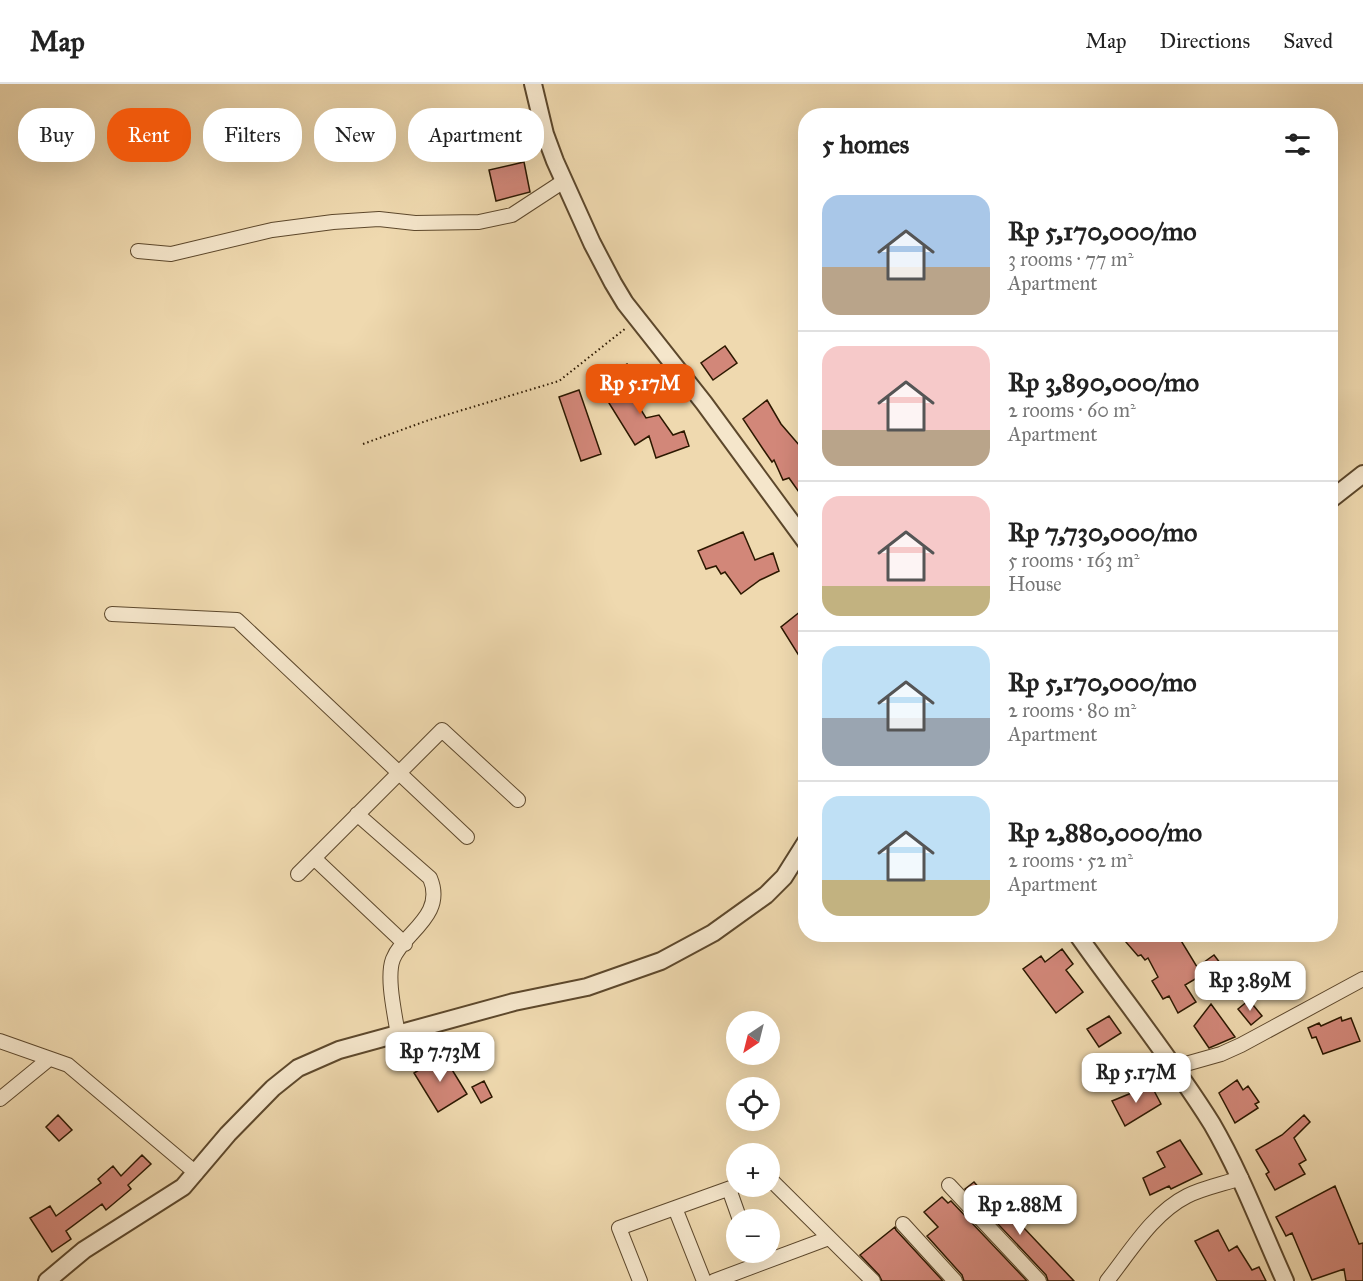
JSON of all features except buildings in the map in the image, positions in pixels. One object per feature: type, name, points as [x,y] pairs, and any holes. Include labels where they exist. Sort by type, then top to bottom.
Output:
[{"type":"street","points":[[533,84],[545,134],[564,181],[592,243],[619,293],[704,403],[798,531]]},
{"type":"street","points":[[138,251],[171,254],[272,230],[333,222],[379,219],[416,223],[479,222],[512,215],[564,181]]},
{"type":"street","points":[[1338,494],[1363,474]]},
{"type":"street","points":[[112,615],[237,620],[467,837]]},
{"type":"street","points":[[298,874],[442,730],[518,800]]},
{"type":"street","points":[[357,813],[430,878],[434,886],[427,914],[393,958],[398,1035]]},
{"type":"street","points":[[47,1281],[84,1250],[168,1199],[196,1173],[228,1134],[273,1088],[298,1068],[339,1050],[514,1002],[587,987],[684,951],[743,913],[766,895],[784,877],[798,855]]},
{"type":"street","points":[[315,859],[405,944]]},
{"type":"street","points":[[1083,942],[1175,1067],[1211,1124],[1240,1178],[1285,1281]]},
{"type":"street","points":[[1175,1067],[1221,1054],[1241,1045],[1363,979]]},
{"type":"street","points":[[0,1041],[68,1065],[196,1173]]},
{"type":"street","points":[[0,1098],[50,1059]]},
{"type":"street","points":[[1107,1281],[1156,1219],[1175,1203],[1188,1195],[1240,1178]]},
{"type":"street","points":[[948,1185],[1039,1281]]},
{"type":"street","points":[[780,1189],[873,1281]]},
{"type":"street","points":[[640,1281],[619,1228],[726,1190]]},
{"type":"street","points":[[675,1208],[704,1281]]},
{"type":"street","points":[[903,1224],[955,1281]]},
{"type":"street","points":[[780,1252],[829,1238]]},
{"type":"street","points":[[714,1281],[748,1263]]},
{"type":"path","points":[[363,444],[426,420],[559,381],[637,318]]}]
